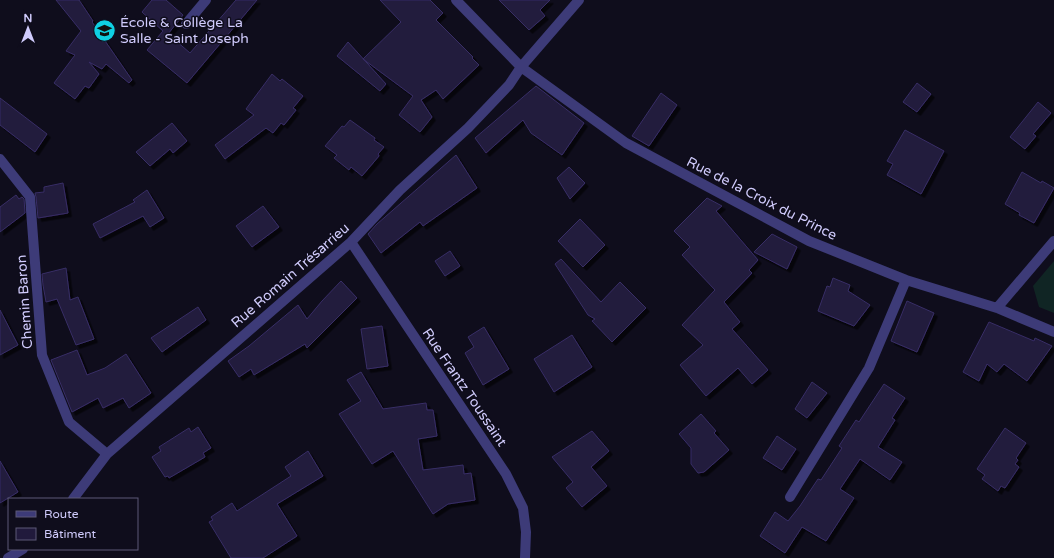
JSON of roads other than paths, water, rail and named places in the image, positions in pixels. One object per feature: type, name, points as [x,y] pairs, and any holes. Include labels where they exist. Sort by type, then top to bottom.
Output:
[{"type":"street","points":[[186,24],[206,0]]},
{"type":"street","name":"Rue de la Croix du Prince","points":[[456,0],[521,67],[626,143],[809,241],[906,280],[997,308],[1054,332]]},
{"type":"street","name":"Rue Romain Trésarrieu","points":[[74,498],[107,454],[351,242],[400,190],[468,128],[509,85],[521,67],[579,0]]},
{"type":"street","name":"Chemin Baron","points":[[0,158],[30,197],[42,355],[69,422],[107,454]]},
{"type":"street","points":[[997,308],[1054,241]]},
{"type":"street","name":"Rue Frantz Toussaint","points":[[351,242],[506,474],[523,508],[526,532],[525,558]]},
{"type":"street","points":[[790,497],[869,368],[906,280]]},
{"type":"street","points":[[8,558],[21,550]]},
{"type":"place","name":"École & Collège La Salle - Saint Joseph","points":[[104,30]]}]
